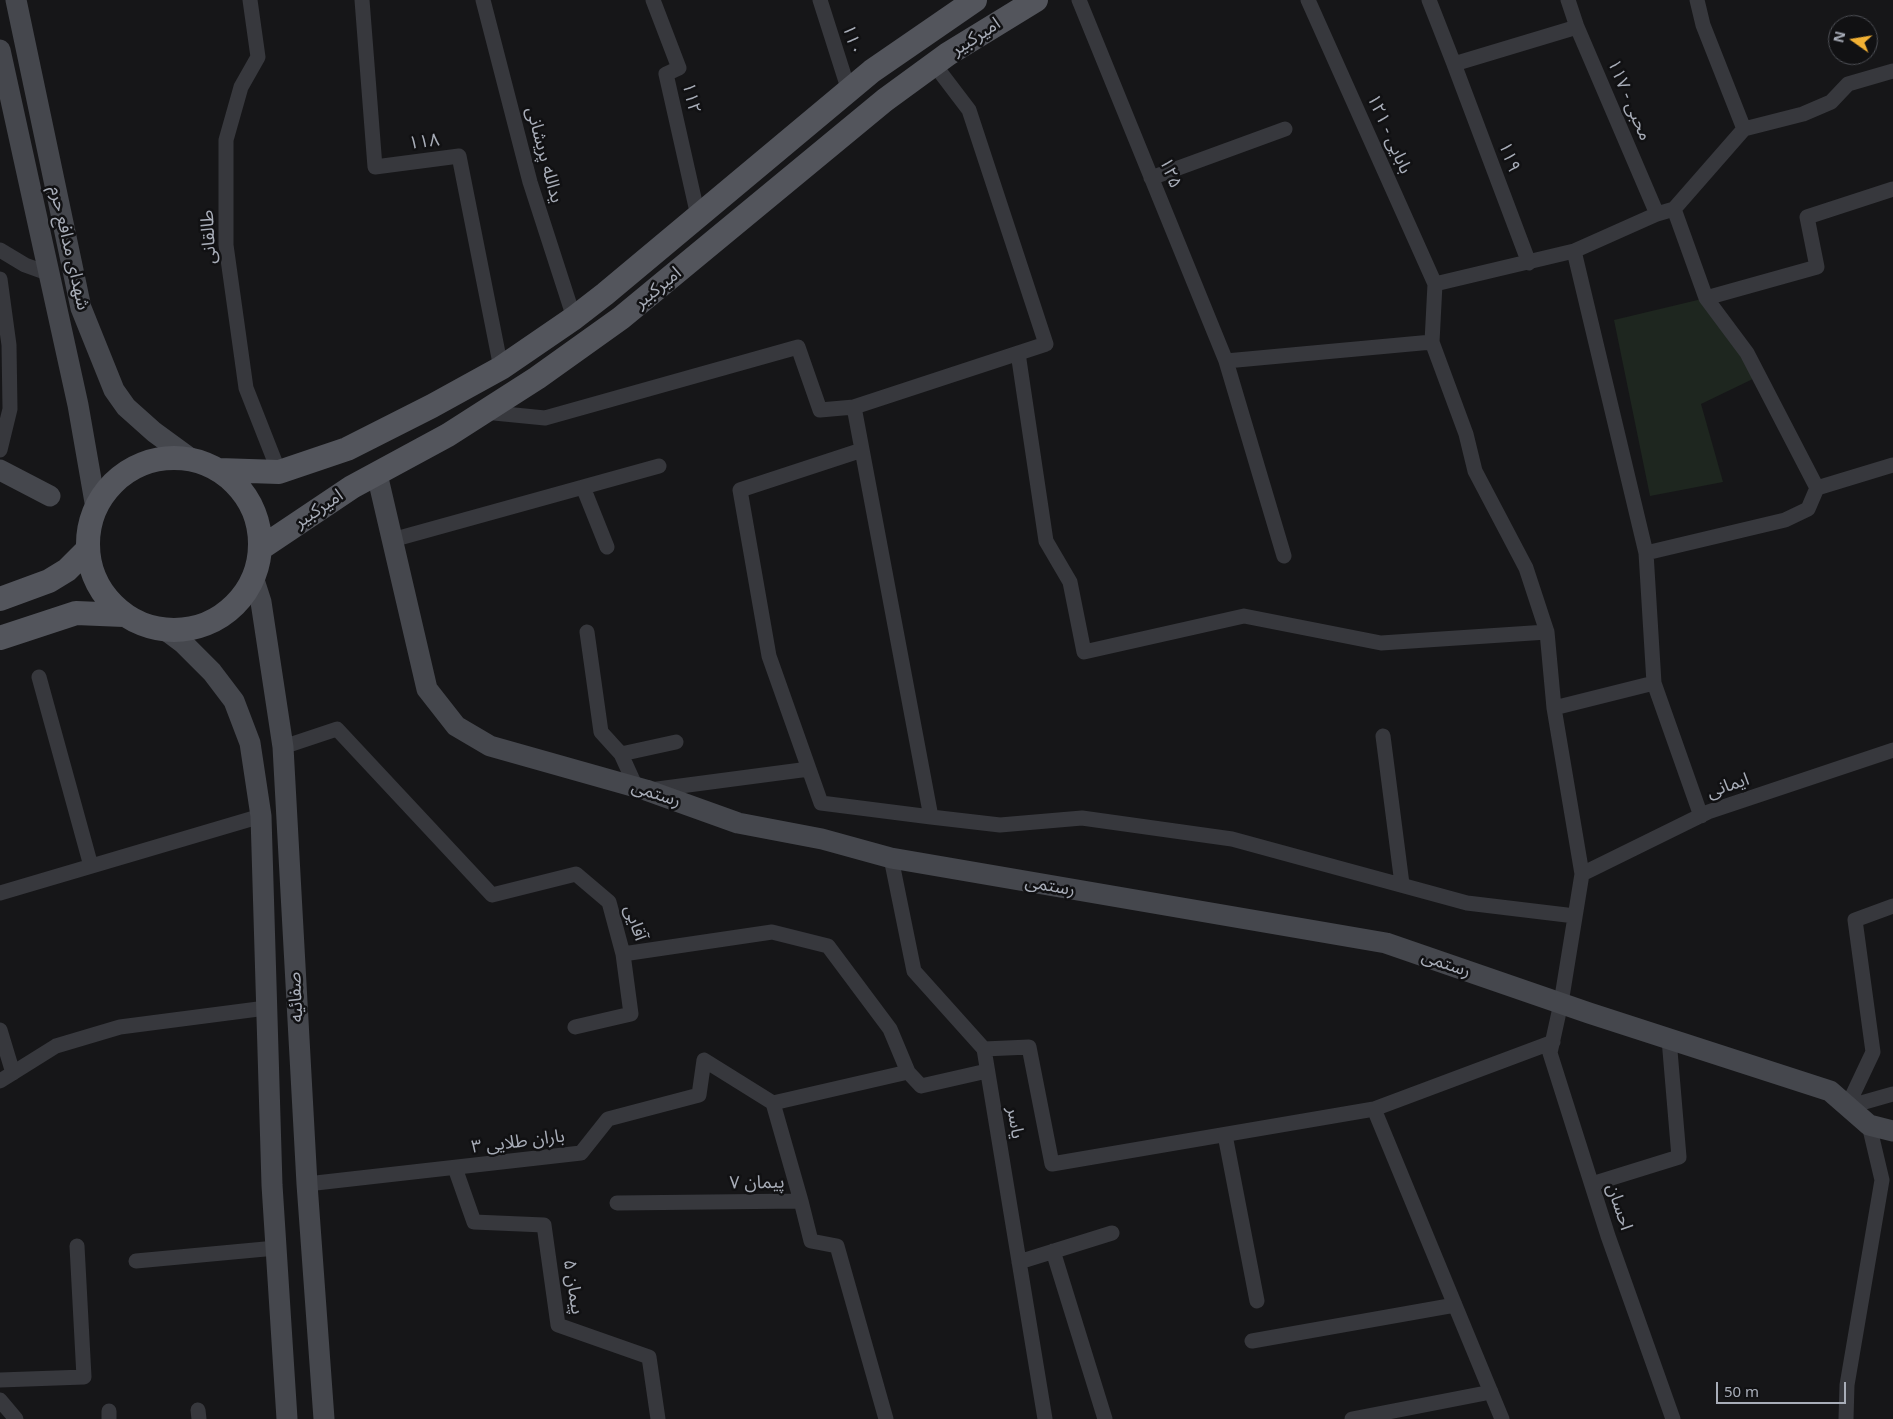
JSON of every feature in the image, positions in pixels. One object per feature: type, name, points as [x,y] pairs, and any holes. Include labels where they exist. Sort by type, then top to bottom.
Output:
[{"type":"main road","name":"شهدای مدافع حرم","points":[[16,0],[81,308],[114,390],[126,407],[154,432],[191,459]]},
{"type":"main road","name":"امیرکبیر","points":[[219,470],[279,472],[347,449],[432,406],[501,368],[606,294],[872,72],[975,0]]},
{"type":"main road","name":"امیرکبیر","points":[[261,548],[352,487],[448,435],[537,378],[621,318],[885,100],[934,64],[1004,18],[1036,0]]},
{"type":"main road","name":"شهدای مدافع حرم","points":[[0,50],[59,314],[78,405],[96,508]]},
{"type":"main road","points":[[720,198],[740,220]]},
{"type":"main road","points":[[59,314],[67,320],[72,320],[77,316],[81,308]]},
{"type":"main road","points":[[160,459],[191,459],[219,470],[232,479],[242,490],[250,503],[260,532],[261,548],[259,563],[247,591],[238,604],[226,614],[198,628],[183,631],[167,631],[145,626],[124,615],[112,605],[99,586],[90,564],[88,549],[89,533],[96,508],[110,487],[132,469],[146,463],[160,459]]},
{"type":"main road","points":[[0,470],[50,496]]},
{"type":"main road","name":"رستمی","points":[[377,474],[427,689],[456,726],[490,746],[641,789],[738,823],[822,839],[891,858],[1386,943],[1561,1003],[1830,1091],[1869,1125],[1893,1131]]},
{"type":"main road","points":[[0,599],[49,581],[67,570],[88,549]]},
{"type":"main road","name":"صفائیه","points":[[253,577],[260,602],[283,747],[307,1184],[324,1419]]},
{"type":"main road","points":[[0,638],[76,613],[124,615]]},
{"type":"main road","name":"صفائیه","points":[[167,631],[183,643],[212,672],[234,701],[250,743],[261,816],[272,1186],[287,1419]]},
{"type":"street","name":"طالقانی","points":[[250,0],[258,57],[241,86],[226,140],[226,245],[246,388],[279,472]]},
{"type":"street","name":"۱۱۸","points":[[362,0],[375,167],[459,156],[501,368]]},
{"type":"street","name":"یدالله پریشانی","points":[[483,0],[530,182],[574,318]]},
{"type":"street","name":"۱۱۲","points":[[653,0],[679,68],[666,74],[698,216]]},
{"type":"street","name":"۱۱۰","points":[[820,0],[849,91]]},
{"type":"street","name":"۱۲۵","points":[[1079,0],[1226,360],[1284,556]]},
{"type":"street","name":"بابایی - ۱۲۱","points":[[1308,0],[1435,284]]},
{"type":"street","name":"۱۱۹","points":[[1429,0],[1529,263]]},
{"type":"street","name":"محبی - ۱۱۷","points":[[1568,0],[1577,27],[1657,214]]},
{"type":"street","points":[[1697,0],[1702,25],[1744,129]]},
{"type":"street","points":[[1454,64],[1577,27]]},
{"type":"street","points":[[484,412],[544,418],[798,346],[820,410],[854,407],[1046,344],[969,110],[934,64]]},
{"type":"street","points":[[1226,360],[1432,342],[1435,284],[1574,251],[1657,214],[1674,209],[1744,129],[1804,114],[1831,102],[1848,84],[1893,71]]},
{"type":"street","points":[[1152,178],[1285,129]]},
{"type":"street","points":[[1706,298],[1817,267],[1807,217],[1893,188]]},
{"type":"street","points":[[1674,209],[1706,298],[1747,353],[1817,488]]},
{"type":"street","points":[[0,250],[25,265],[50,274]]},
{"type":"street","points":[[1574,251],[1646,553],[1654,683],[1701,816]]},
{"type":"street","points":[[0,280],[9,345],[5,374],[10,409],[0,450]]},
{"type":"street","name":"احسان","points":[[1432,342],[1466,434],[1475,471],[1526,568],[1547,632],[1554,708],[1582,874],[1561,1003],[1550,1053],[1592,1184],[1673,1419]]},
{"type":"street","points":[[1018,353],[1046,541],[1070,582],[1084,652],[1244,616],[1381,643],[1547,632]]},
{"type":"street","points":[[854,407],[930,817]]},
{"type":"street","points":[[862,450],[740,490],[769,656],[821,803],[1000,825],[1082,818],[1223,837],[1467,902],[1575,916]]},
{"type":"street","points":[[1646,553],[1786,520],[1808,509],[1817,488],[1893,465]]},
{"type":"street","points":[[392,540],[659,466]]},
{"type":"street","points":[[583,487],[607,547]]},
{"type":"street","points":[[587,632],[601,732],[621,754],[641,789],[810,769]]},
{"type":"street","points":[[39,678],[91,866]]},
{"type":"street","points":[[1554,708],[1654,683]]},
{"type":"street","name":"آقایی","points":[[283,747],[338,730],[492,895],[576,874],[608,902],[623,954],[772,932],[828,946],[890,1029],[908,1072]]},
{"type":"street","points":[[1383,736],[1402,884]]},
{"type":"street","points":[[621,754],[676,742]]},
{"type":"street","name":"ایمانی","points":[[1582,874],[1701,816],[1893,750]]},
{"type":"street","points":[[0,892],[261,816]]},
{"type":"street","points":[[891,858],[914,971],[984,1049],[1029,1046],[1052,1164],[1374,1109],[1553,1042]]},
{"type":"street","points":[[1847,1107],[1872,1052],[1855,920],[1893,906]]},
{"type":"street","points":[[575,1027],[631,1014],[623,954]]},
{"type":"street","points":[[0,1030],[6,1077],[56,1046],[120,1027],[266,1008]]},
{"type":"street","points":[[1592,1184],[1679,1158],[1669,1039]]},
{"type":"street","name":"یاسر","points":[[984,1049],[1045,1419]]},
{"type":"street","name":"باران طلایی ۳","points":[[307,1184],[581,1153],[608,1119],[699,1095],[704,1060],[773,1103]]},
{"type":"street","points":[[801,1201],[773,1103],[908,1072],[921,1086],[988,1071]]},
{"type":"street","points":[[1847,1107],[1893,1094]]},
{"type":"street","points":[[1374,1109],[1502,1419]]},
{"type":"street","points":[[1846,1419],[1847,1385],[1882,1180],[1869,1125]]},
{"type":"street","points":[[1225,1134],[1257,1301]]},
{"type":"street","name":"پیمان ۵","points":[[455,1168],[474,1222],[544,1225],[558,1325],[649,1357],[658,1419]]},
{"type":"street","name":"پیمان ۷","points":[[617,1203],[801,1201],[811,1241],[837,1246],[886,1419]]},
{"type":"street","points":[[1019,1262],[1112,1233]]},
{"type":"street","points":[[0,1380],[84,1377],[77,1246]]},
{"type":"street","points":[[136,1260],[276,1248]]},
{"type":"street","points":[[1053,1251],[1105,1419]]},
{"type":"street","points":[[1252,1341],[1455,1305]]},
{"type":"street","points":[[1352,1419],[1491,1392]]},
{"type":"street","points":[[0,1400],[16,1419]]},
{"type":"shaded area","points":[[1706,298],[1759,376],[1701,404],[1723,482],[1650,496],[1614,320]]}]
